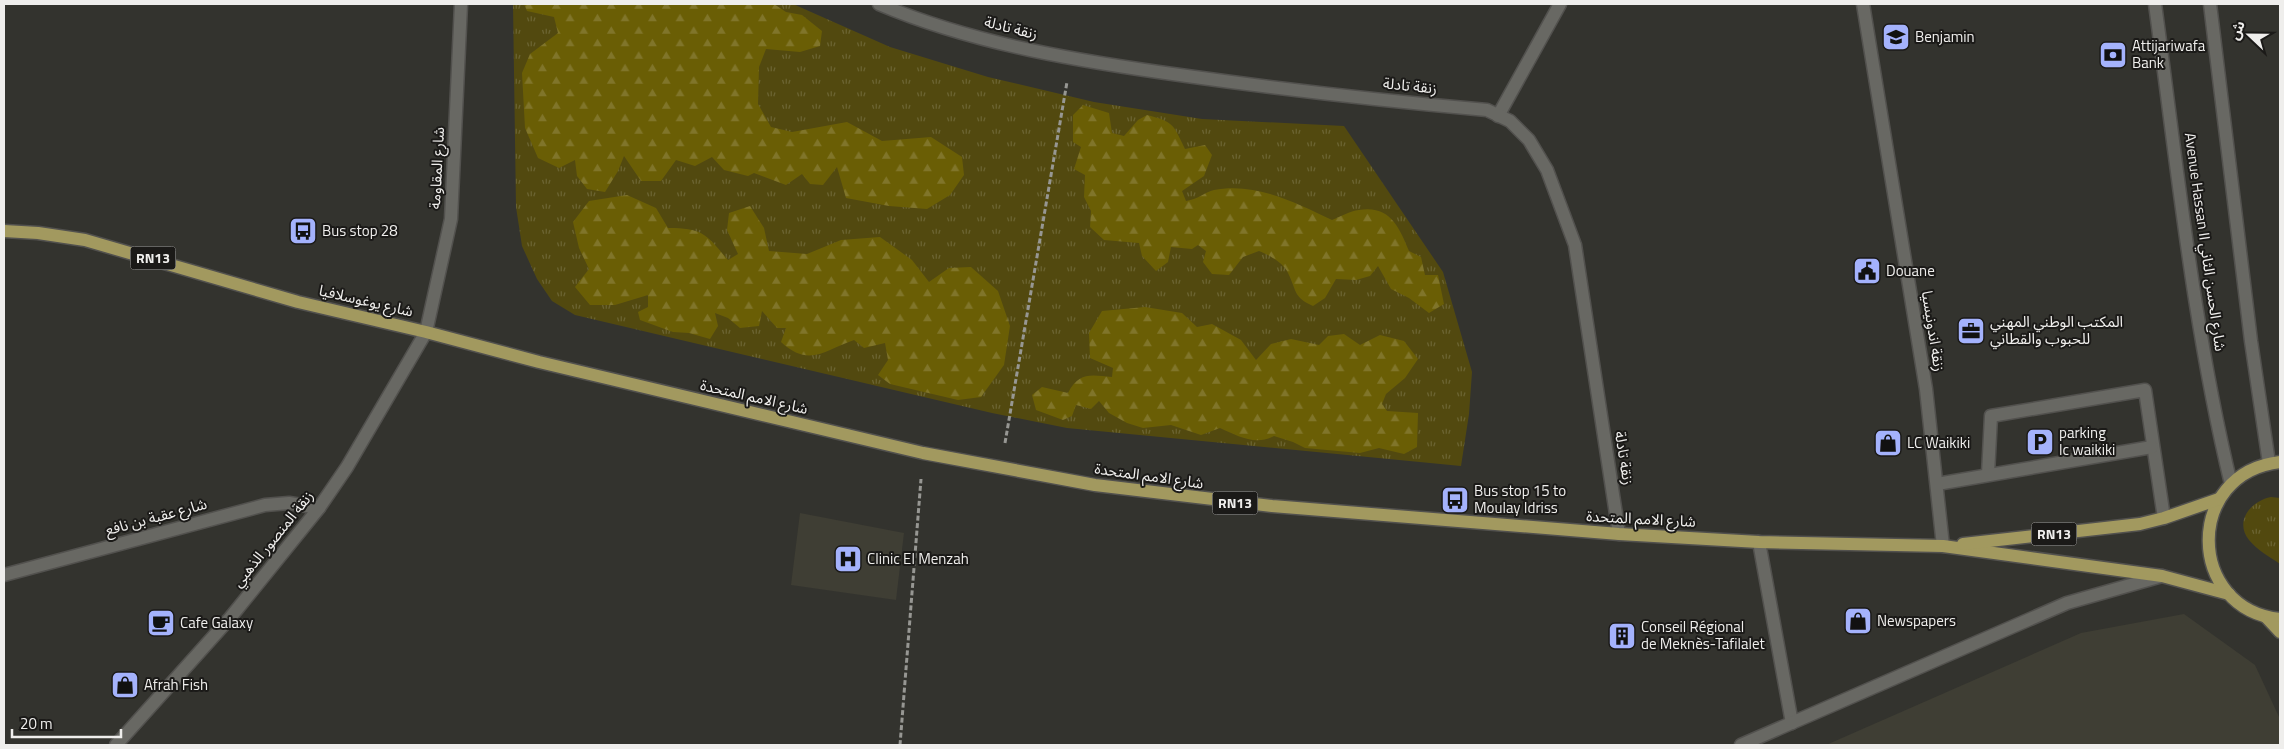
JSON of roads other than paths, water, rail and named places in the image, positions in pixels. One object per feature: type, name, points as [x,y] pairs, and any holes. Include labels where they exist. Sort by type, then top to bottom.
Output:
[{"type":"main road","name":"شارع يوغوسلافيا","points":[[4,231],[38,233],[84,240],[298,302],[426,332]]},
{"type":"main road","name":"شارع الامم المتحدة","points":[[426,332],[539,362],[923,454],[1095,485],[1186,498],[1340,513],[1619,534],[1759,542],[1944,546]]},
{"type":"main road","name":"RN13","points":[[2275,462],[2247,472],[2230,484],[2218,500],[2211,515],[2209,553],[2216,575],[2229,594],[2246,608],[2266,617],[2280,619]]},
{"type":"main road","name":"RN13","points":[[1944,546],[2140,524],[2218,500]]},
{"type":"main road","name":"RN13","points":[[1944,546],[2162,576],[2229,594]]},
{"type":"main road","points":[[2266,617],[2280,632]]},
{"type":"street","name":"شارع المقاومة","points":[[426,332],[451,219],[461,4]]},
{"type":"street","name":"زنقة تادلة","points":[[879,4],[976,36],[1071,60],[1282,89],[1487,110],[1510,121],[1529,140],[1547,170],[1575,245],[1619,534]]},
{"type":"street","points":[[1498,116],[1560,4]]},
{"type":"street","name":"زنقة اندونيسيا","points":[[1863,4],[1926,389],[1944,546]]},
{"type":"street","name":"Avenue Hassan II شارع الحسن الثاني","points":[[2155,4],[2203,346],[2214,414],[2230,484]]},
{"type":"street","points":[[2210,4],[2251,341],[2275,462]]},
{"type":"street","name":"زنقة المنصور الذهبي","points":[[116,745],[230,618],[319,508],[348,467],[426,332]]},
{"type":"street","points":[[1988,474],[1991,416],[2145,390],[2164,518]]},
{"type":"street","points":[[1937,484],[2152,447]]},
{"type":"street","name":"شارع عقبة بن نافع","points":[[4,576],[265,505],[289,503],[319,508]]},
{"type":"street","points":[[1759,542],[1792,723]]},
{"type":"street","points":[[1741,745],[2067,604],[2162,576]]},
{"type":"place","name":"Benjamin","points":[[1896,37]]},
{"type":"place","name":"Attijariwafa Bank","points":[[2113,55]]},
{"type":"place","name":"Bus stop 28","points":[[303,231]]},
{"type":"place","name":"Douane","points":[[1867,271]]},
{"type":"place","name":"المكتب الوطني المهني للحبوب والقطاني","points":[[1971,331]]},
{"type":"place","name":"parking lc waikiki","points":[[2040,442]]},
{"type":"place","name":"LC Waikiki","points":[[1888,443]]},
{"type":"place","name":"Bus stop 15 to Moulay Idriss","points":[[1455,500]]},
{"type":"place","name":"Clinic El Menzah","points":[[848,559]]},
{"type":"place","name":"Newspapers","points":[[1858,621]]},
{"type":"place","name":"Cafe Galaxy","points":[[161,623]]},
{"type":"place","name":"Conseil Régional de Meknès-Tafilalet","points":[[1622,636]]},
{"type":"place","name":"Afrah Fish","points":[[125,685]]}]
